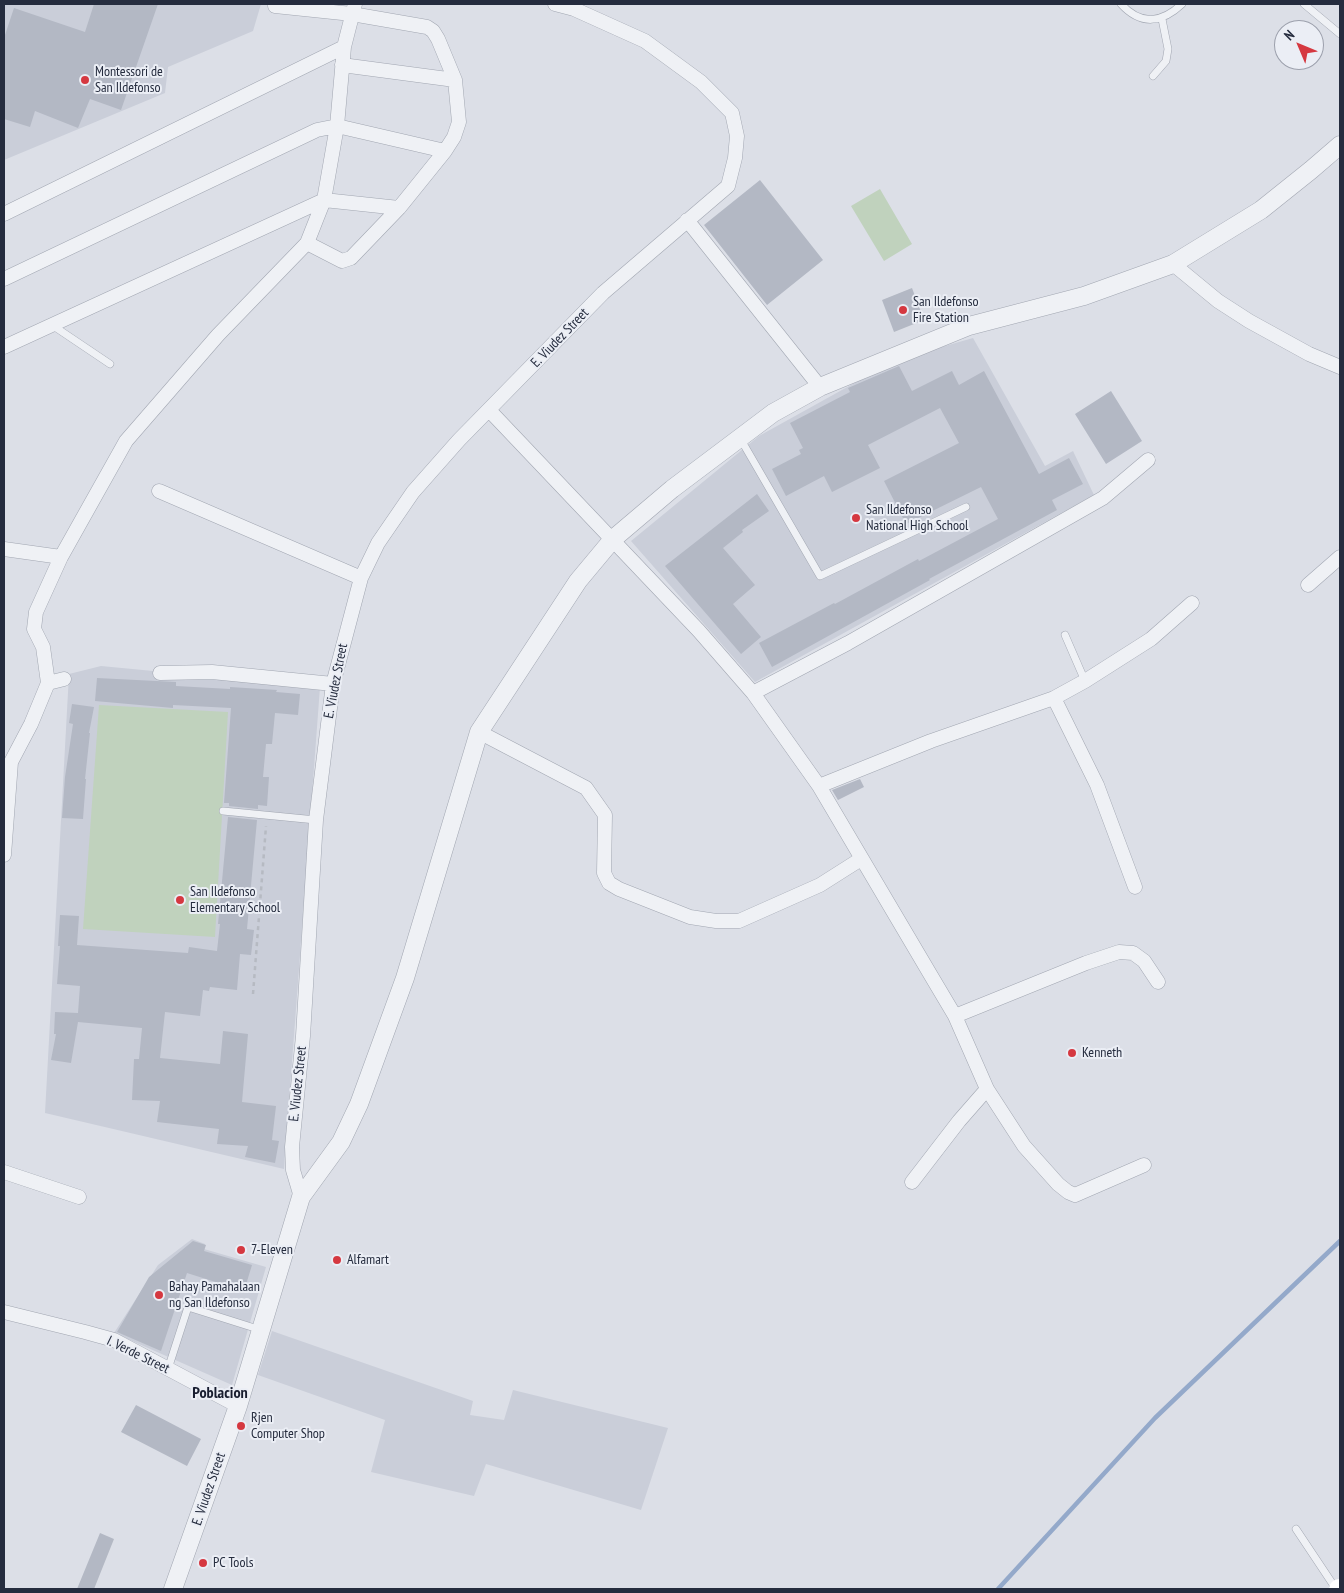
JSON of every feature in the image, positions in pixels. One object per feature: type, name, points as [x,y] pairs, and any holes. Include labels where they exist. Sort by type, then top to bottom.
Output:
[{"type":"street","name":"E. Viudez Street","points":[[173,1589],[238,1406],[301,1197],[293,1170],[292,1147],[303,1036],[316,820],[333,684],[361,578],[378,543],[413,492],[459,440],[603,294],[728,186],[736,158],[737,136],[732,113],[701,82],[645,41],[574,9],[555,4]]},
{"type":"street","points":[[275,6],[353,9],[427,27],[433,31],[438,39],[455,80],[459,122],[454,137],[399,208],[351,258],[342,261],[307,243]]},
{"type":"street","points":[[4,855],[7,767],[31,724],[48,683],[43,647],[34,629],[36,612],[61,557],[126,441],[218,335],[307,243],[324,200],[337,126],[344,48],[353,9]]},
{"type":"street","points":[[4,214],[344,48]]},
{"type":"street","points":[[342,65],[455,80]]},
{"type":"street","points":[[4,279],[317,130],[337,126],[445,150]]},
{"type":"street","points":[[301,1197],[341,1142],[359,1104],[405,978],[479,732],[578,580],[613,539],[672,489],[739,438],[774,413],[820,386],[969,326],[1084,296],[1173,264],[1261,210],[1340,145]]},
{"type":"street","points":[[4,347],[324,200],[399,208]]},
{"type":"street","points":[[687,220],[820,386]]},
{"type":"street","points":[[1173,264],[1218,301],[1249,321],[1309,354],[1340,367]]},
{"type":"street","points":[[489,410],[699,631],[753,693],[819,786],[955,1016],[987,1089],[1024,1146],[1058,1184],[1074,1196],[1144,1165]]},
{"type":"street","points":[[753,693],[848,643],[1103,498],[1148,460]]},
{"type":"street","points":[[159,491],[361,578]]},
{"type":"street","points":[[4,549],[61,557]]},
{"type":"street","points":[[1308,585],[1340,557]]},
{"type":"street","points":[[819,786],[931,741],[1054,698],[1151,640],[1192,603]]},
{"type":"street","points":[[160,673],[212,672],[333,684]]},
{"type":"street","points":[[48,683],[64,678]]},
{"type":"street","points":[[1054,698],[1097,785],[1135,887]]},
{"type":"street","points":[[479,732],[586,788],[605,815],[604,873],[609,883],[619,889],[690,917],[716,921],[739,921],[820,885],[861,859]]},
{"type":"street","points":[[955,1016],[1086,963],[1119,952],[1133,953],[1144,961],[1158,982]]},
{"type":"street","points":[[912,1182],[987,1089]]},
{"type":"street","points":[[4,1172],[79,1197]]},
{"type":"street","name":"I. Verde Street","points":[[4,1312],[77,1329],[114,1340],[238,1406]]},
{"type":"lane","points":[[1121,4],[1132,14],[1142,18],[1162,19],[1182,4]]},
{"type":"lane","points":[[1304,4],[1340,34]]},
{"type":"lane","points":[[1153,76],[1166,61],[1168,49],[1162,19]]},
{"type":"lane","points":[[52,325],[110,364]]},
{"type":"lane","points":[[739,438],[820,576],[966,507]]},
{"type":"lane","points":[[1065,635],[1085,681]]},
{"type":"lane","points":[[223,811],[316,820]]},
{"type":"lane","points":[[168,1368],[188,1307],[261,1330]]},
{"type":"lane","points":[[1296,1529],[1338,1589]]},
{"type":"path","points":[[253,994],[267,815]]},
{"type":"shaded area","name":"Montessori de San Ildefonso","points":[[4,4],[261,4],[253,31],[168,67],[165,93],[4,160]]},
{"type":"shaded area","name":"San Ildefonso National High School","points":[[973,338],[1045,466],[1073,451],[1094,495],[755,682],[631,541],[759,436],[896,360]]},
{"type":"shaded area","name":"San Ildefonso Elementary School","points":[[101,666],[320,687],[284,1169],[45,1113],[69,674]]},
{"type":"shaded area","points":[[192,1239],[205,1244],[204,1249],[266,1267],[232,1385],[114,1333],[158,1265]]},
{"type":"shaded area","points":[[272,1331],[473,1401],[470,1415],[504,1420],[513,1390],[668,1428],[641,1510],[486,1464],[474,1496],[371,1472],[385,1420],[258,1375]]},
{"type":"green space","points":[[880,189],[912,244],[884,261],[851,206]]},
{"type":"green space","points":[[99,705],[228,712],[215,937],[83,929]]},
{"type":"building","points":[[94,4],[158,4],[121,110],[90,99],[78,128],[35,111],[30,127],[4,119],[4,38],[14,8],[85,32]]},
{"type":"building","points":[[760,180],[823,260],[767,305],[704,225]]},
{"type":"building","name":"San Ildefonso Fire Station","points":[[912,288],[924,320],[894,332],[882,300]]},
{"type":"building","points":[[899,366],[912,391],[952,371],[959,385],[984,371],[1039,474],[1069,458],[1083,484],[1052,500],[1057,510],[772,667],[759,643],[998,519],[981,487],[906,524],[884,481],[959,443],[940,408],[868,445],[880,468],[832,492],[824,476],[786,496],[772,469],[801,454],[799,450],[803,448],[790,423],[850,392],[848,388]]},
{"type":"building","points":[[1111,391],[1142,441],[1106,464],[1075,414]]},
{"type":"building","points":[[757,494],[769,511],[742,530],[743,532],[723,548],[755,585],[733,604],[761,637],[741,654],[665,566]]},
{"type":"building","points":[[97,678],[176,682],[176,686],[277,690],[276,692],[300,694],[298,715],[275,713],[272,744],[266,744],[263,777],[269,777],[267,806],[258,805],[258,809],[229,806],[229,803],[224,803],[231,708],[173,705],[173,708],[95,701]]},
{"type":"building","points":[[72,704],[94,707],[89,733],[83,819],[62,818],[65,777],[73,724],[69,723]]},
{"type":"building","points":[[860,779],[864,787],[838,800],[832,790]]},
{"type":"building","points":[[228,817],[257,820],[247,929],[254,930],[251,955],[240,954],[237,990],[210,987],[209,991],[203,990],[200,1016],[165,1012],[160,1058],[220,1064],[223,1031],[248,1034],[242,1102],[276,1106],[272,1140],[279,1141],[275,1163],[245,1157],[248,1146],[217,1144],[219,1129],[157,1122],[160,1101],[132,1100],[134,1059],[139,1059],[142,1028],[78,1022],[71,1063],[51,1060],[56,1034],[54,1034],[55,1012],[78,1013],[80,986],[57,984],[60,915],[79,916],[77,945],[188,953],[189,947],[217,951]]},
{"type":"building","name":"Bahay Pamahalaan ng San Ildefonso","points":[[193,1241],[206,1245],[204,1251],[252,1265],[244,1291],[187,1273],[161,1351],[117,1332],[149,1277]]},
{"type":"building","points":[[136,1405],[201,1439],[187,1466],[121,1432]]},
{"type":"building","points":[[100,1533],[114,1539],[94,1589],[77,1589]]},
{"type":"waterway","points":[[998,1589],[1155,1418],[1340,1241]]},
{"type":"place","name":"Montessori de San Ildefonso","points":[[85,80]]},
{"type":"place","name":"San Ildefonso Fire Station","points":[[903,310]]},
{"type":"place","name":"San Ildefonso National High School","points":[[856,518]]},
{"type":"place","name":"San Ildefonso Elementary School","points":[[180,900]]},
{"type":"place","name":"Kenneth","points":[[1072,1053]]},
{"type":"place","name":"7-Eleven","points":[[241,1250]]},
{"type":"place","name":"Alfamart","points":[[337,1260]]},
{"type":"place","name":"Bahay Pamahalaan ng San Ildefonso","points":[[159,1295]]},
{"type":"place","name":"Rjen Computer Shop","points":[[241,1426]]},
{"type":"place","name":"PC Tools","points":[[203,1563]]},
{"type":"district","name":"Poblacion","points":[[220,1393]]}]
